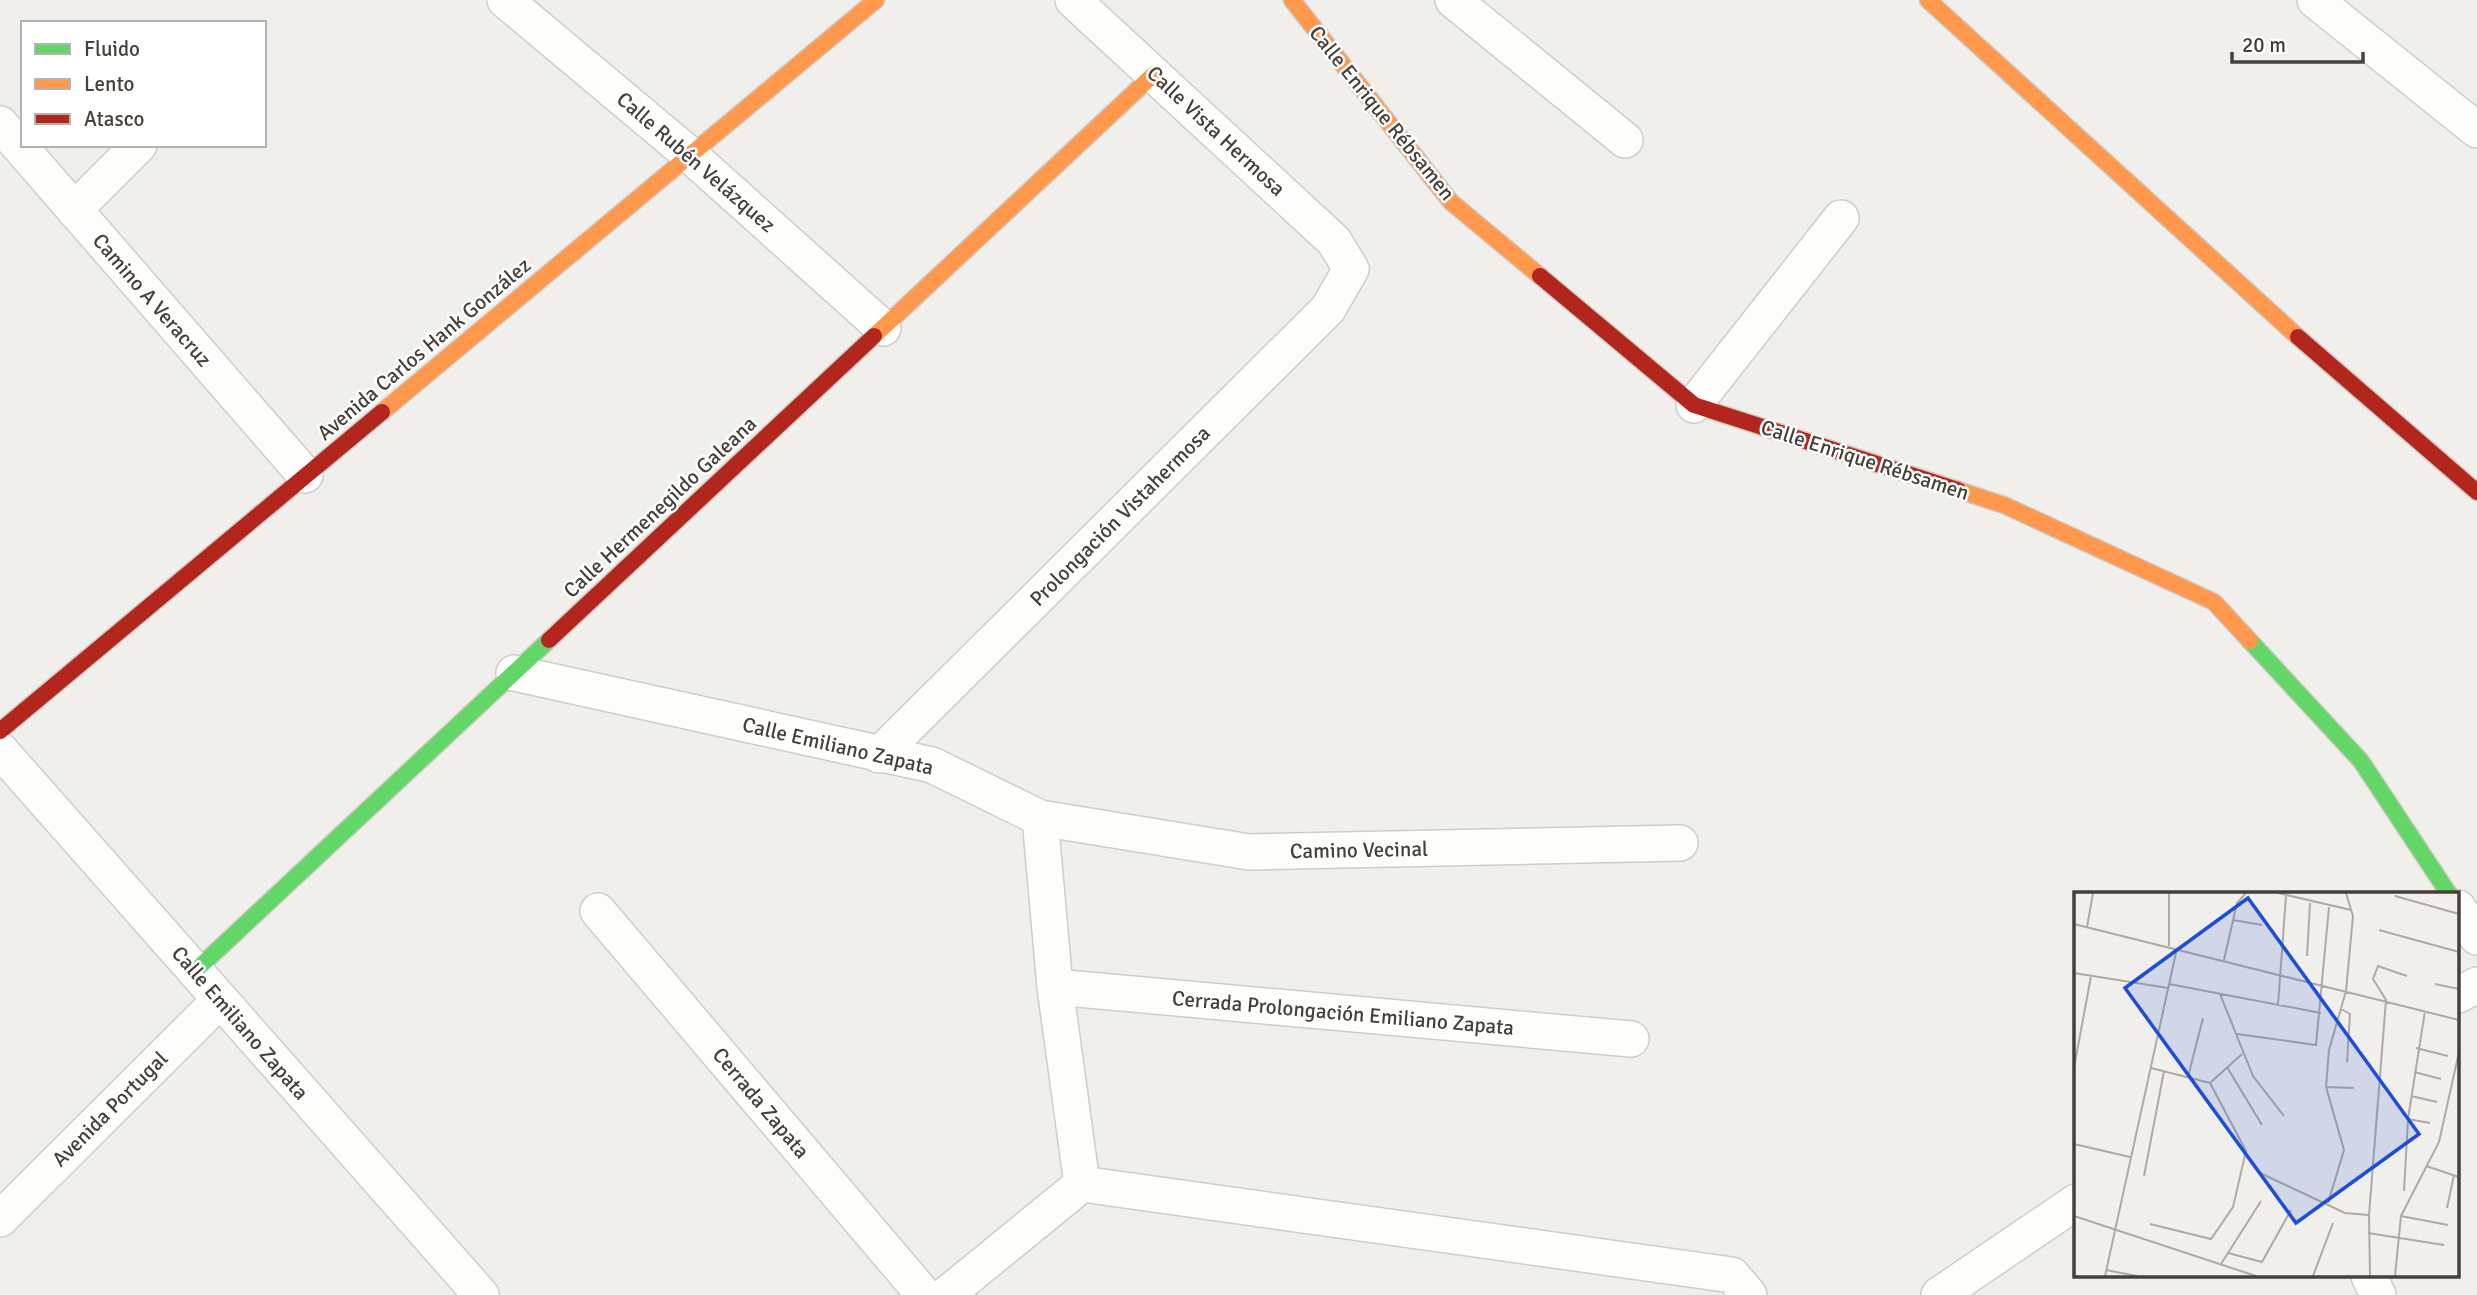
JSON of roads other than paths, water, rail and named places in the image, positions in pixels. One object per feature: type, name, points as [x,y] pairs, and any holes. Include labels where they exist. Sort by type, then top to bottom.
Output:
[{"type":"street","name":"Calle Rubén Velázquez","points":[[505,0],[690,155],[883,328]]},
{"type":"street","name":"Avenida Carlos Hank González","points":[[0,731],[876,0]]},
{"type":"street","name":"Calle Vista Hermosa","points":[[1073,0],[1334,242],[1351,269]]},
{"type":"street","name":"Calle Enrique Rébsamen","points":[[1292,0],[1451,202],[1694,405],[2004,505],[2214,602],[2361,761],[2448,892]]},
{"type":"street","points":[[1454,0],[1625,140]]},
{"type":"street","points":[[1928,0],[2327,364],[2477,492]]},
{"type":"street","points":[[2317,1],[2475,125]]},
{"type":"street","name":"Calle Hermenegildo Galeana","points":[[195,971],[1154,74]]},
{"type":"street","name":"Camino A Veracruz","points":[[0,124],[305,475]]},
{"type":"street","points":[[74,210],[137,147]]},
{"type":"street","points":[[1694,405],[1841,218]]},
{"type":"street","name":"Prolongación Vistahermosa","points":[[880,755],[1328,309],[1351,269]]},
{"type":"street","name":"Calle Emiliano Zapata","points":[[514,673],[932,765],[1040,818]]},
{"type":"street","name":"Calle Emiliano Zapata","points":[[0,750],[481,1295]]},
{"type":"street","points":[[1040,818],[1055,986],[1082,1184]]},
{"type":"street","name":"Camino Vecinal","points":[[1040,818],[1249,852],[1680,843]]},
{"type":"street","name":"Cerrada Zapata","points":[[598,911],[924,1295]]},
{"type":"street","points":[[2460,911],[2477,937]]},
{"type":"street","points":[[2460,994],[2477,985]]},
{"type":"street","name":"Cerrada Prolongación Emiliano Zapata","points":[[1055,986],[1631,1039]]},
{"type":"street","name":"Avenida Portugal","points":[[0,1219],[220,1000]]},
{"type":"street","points":[[946,1295],[1082,1184],[1732,1275],[1749,1295]]},
{"type":"street","points":[[1939,1295],[2074,1203]]},
{"type":"street","points":[[2371,1278],[2378,1295]]}]
